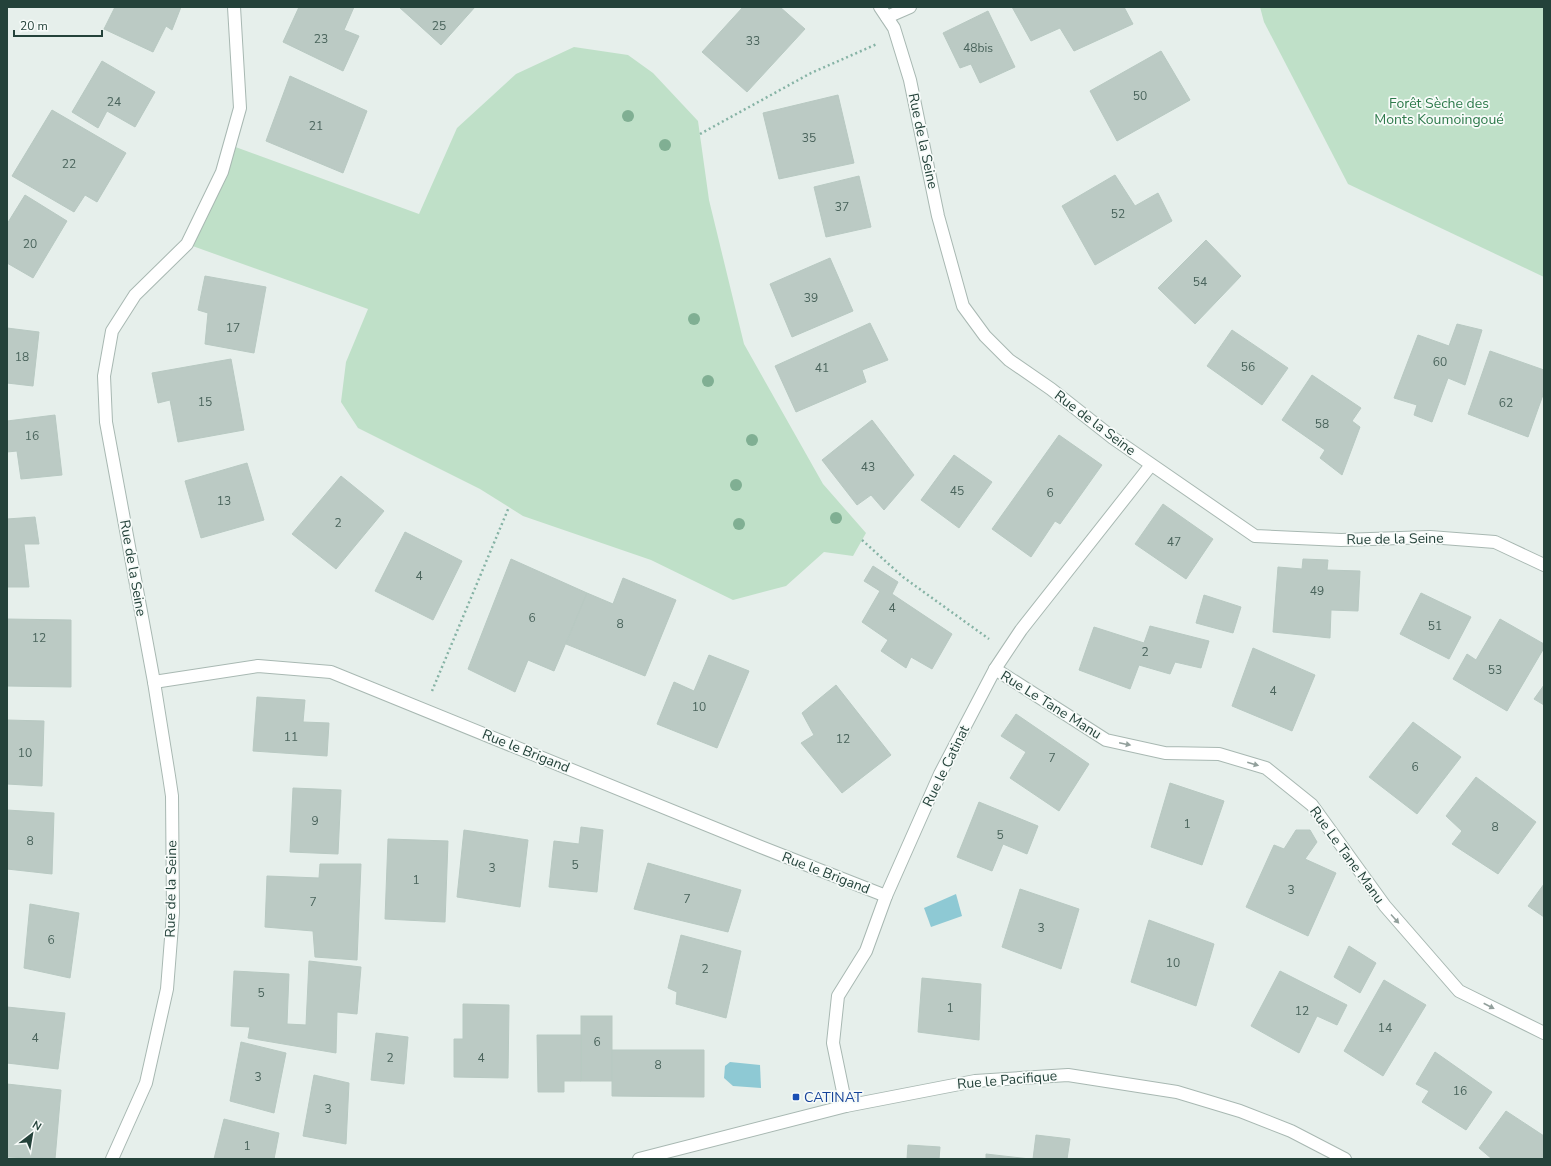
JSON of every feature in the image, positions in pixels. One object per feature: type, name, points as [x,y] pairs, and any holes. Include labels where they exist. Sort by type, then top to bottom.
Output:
[{"type":"street","name":"Rue de la Seine","points":[[112,1159],[146,1083],[167,990],[172,924],[172,796],[154,682],[106,422],[104,376],[112,331],[135,295],[187,244],[222,172],[240,108],[234,7]]},
{"type":"street","points":[[883,12],[910,7]]},
{"type":"street","name":"Rue de la Seine","points":[[883,12],[894,28],[910,80],[938,216],[963,306],[985,336],[1009,360],[1051,389],[1151,465],[1255,536],[1341,540],[1430,537],[1495,542],[1544,565]]},
{"type":"street","name":"Rue le Catinat","points":[[846,1106],[833,1043],[838,996],[866,951],[886,896],[940,774],[995,669],[1021,630],[1151,465]]},
{"type":"street","name":"Rue le Brigand","points":[[154,682],[258,666],[331,672],[761,847],[886,896]]},
{"type":"street","name":"Rue Le Tane Manu","points":[[995,669],[1106,740],[1165,753],[1219,754],[1266,768],[1312,805],[1384,906],[1460,991],[1544,1033]]},
{"type":"street","name":"Rue le Pacifique","points":[[639,1159],[846,1106],[975,1081],[1068,1075],[1177,1092],[1240,1111],[1291,1131],[1345,1159]]},
{"type":"path","points":[[700,134],[811,73],[896,36]]},
{"type":"path","points":[[424,710],[508,507]]},
{"type":"path","points":[[862,540],[903,577],[1006,652]]},
{"type":"green space","name":"Forêt Sèche des Monts Koumoingoué","points":[[1260,7],[1544,7],[1544,277],[1348,184],[1264,22]]},
{"type":"green space","points":[[574,47],[628,55],[653,73],[698,121],[709,200],[744,344],[823,484],[866,533],[853,556],[824,552],[786,586],[733,600],[651,560],[523,516],[480,489],[358,428],[341,402],[346,362],[368,309],[187,244],[230,145],[419,214],[457,128],[516,74]]},
{"type":"water","points":[[956,894],[962,916],[931,927],[924,908]]},
{"type":"water","points":[[730,1062],[760,1065],[761,1088],[733,1086],[724,1078],[725,1066]]},
{"type":"building","points":[[115,7],[181,7],[172,30],[166,26],[153,52],[104,29]]},
{"type":"building","points":[[299,7],[354,7],[344,30],[359,36],[343,71],[283,42]]},
{"type":"building","points":[[399,7],[475,7],[441,45]]},
{"type":"building","points":[[743,7],[780,7],[805,29],[747,92],[702,52]]},
{"type":"building","points":[[1012,7],[1124,7],[1133,24],[1074,51],[1060,28],[1031,41]]},
{"type":"building","points":[[988,11],[1015,67],[980,83],[971,64],[960,68],[943,33]]},
{"type":"building","points":[[1161,51],[1190,100],[1117,141],[1090,91]]},
{"type":"building","points":[[102,61],[155,92],[135,127],[107,111],[98,128],[72,112]]},
{"type":"building","points":[[290,76],[367,111],[343,173],[266,141]]},
{"type":"building","points":[[838,95],[854,163],[779,179],[763,113]]},
{"type":"building","points":[[52,110],[126,153],[97,202],[85,195],[74,212],[12,176]]},
{"type":"building","points":[[1115,175],[1135,206],[1158,193],[1172,221],[1095,265],[1062,206]]},
{"type":"building","points":[[859,176],[871,227],[826,237],[814,187]]},
{"type":"building","points":[[25,195],[67,221],[33,278],[7,263],[7,224]]},
{"type":"building","points":[[1206,240],[1241,276],[1195,324],[1158,288]]},
{"type":"building","points":[[830,258],[853,311],[792,337],[770,284]]},
{"type":"building","points":[[205,276],[266,287],[254,353],[205,344],[208,313],[198,310]]},
{"type":"building","points":[[870,323],[888,360],[862,370],[866,382],[796,412],[775,366]]},
{"type":"building","points":[[1457,324],[1482,330],[1465,385],[1448,378],[1432,422],[1414,415],[1417,405],[1394,398],[1418,335],[1449,346]]},
{"type":"building","points":[[7,328],[39,332],[33,386],[7,383]]},
{"type":"building","points":[[1232,330],[1288,368],[1262,405],[1207,366]]},
{"type":"building","points":[[1490,351],[1544,370],[1544,392],[1528,437],[1468,414]]},
{"type":"building","points":[[231,359],[244,430],[178,442],[170,400],[158,403],[152,373]]},
{"type":"building","points":[[1312,375],[1361,408],[1352,421],[1360,427],[1342,475],[1320,458],[1325,450],[1282,420]]},
{"type":"building","points":[[55,415],[62,475],[21,479],[17,451],[7,452],[7,421]]},
{"type":"building","points":[[872,420],[914,475],[884,510],[871,495],[857,505],[822,460]]},
{"type":"building","points":[[1059,435],[1102,465],[1060,524],[1055,521],[1031,557],[992,529]]},
{"type":"building","points":[[954,455],[992,482],[959,528],[921,500]]},
{"type":"building","points":[[247,463],[264,520],[201,538],[185,481]]},
{"type":"building","points":[[341,476],[384,511],[336,569],[292,534]]},
{"type":"building","points":[[1163,504],[1213,539],[1186,579],[1135,544]]},
{"type":"building","points":[[35,517],[39,544],[24,544],[29,587],[7,587],[7,519]]},
{"type":"building","points":[[405,532],[462,561],[433,620],[375,591]]},
{"type":"building","points":[[511,559],[587,593],[554,671],[528,660],[515,692],[468,669]]},
{"type":"building","points":[[1303,559],[1328,560],[1327,570],[1360,571],[1358,611],[1331,610],[1330,638],[1273,632],[1278,567],[1302,569]]},
{"type":"building","points":[[873,566],[898,582],[892,594],[952,634],[932,669],[911,657],[906,668],[881,651],[888,640],[862,622],[880,591],[864,581]]},
{"type":"building","points":[[623,578],[676,600],[645,676],[566,644],[587,593],[613,604]]},
{"type":"building","points":[[1421,593],[1471,617],[1449,659],[1400,634]]},
{"type":"building","points":[[1204,595],[1241,607],[1233,633],[1196,623]]},
{"type":"building","points":[[7,619],[71,620],[71,687],[7,686]]},
{"type":"building","points":[[1500,619],[1544,644],[1544,648],[1507,711],[1453,679],[1467,654],[1476,660]]},
{"type":"building","points":[[1150,626],[1209,641],[1201,668],[1175,662],[1170,674],[1139,665],[1130,689],[1079,670],[1094,627],[1144,643]]},
{"type":"building","points":[[1253,648],[1315,675],[1292,731],[1232,706]]},
{"type":"building","points":[[709,655],[749,671],[717,748],[657,724],[674,682],[694,691]]},
{"type":"building","points":[[836,685],[891,755],[842,793],[801,743],[814,735],[802,713]]},
{"type":"building","points":[[1544,685],[1544,705],[1534,699]]},
{"type":"building","points":[[257,697],[305,700],[303,722],[329,723],[327,756],[253,751]]},
{"type":"building","points":[[1016,714],[1089,764],[1059,811],[1010,778],[1026,752],[1001,736]]},
{"type":"building","points":[[7,720],[44,721],[42,786],[7,784]]},
{"type":"building","points":[[1413,722],[1461,757],[1417,814],[1369,777]]},
{"type":"building","points":[[1476,777],[1536,822],[1498,874],[1452,844],[1462,831],[1446,816]]},
{"type":"building","points":[[1170,783],[1224,801],[1202,865],[1151,847]]},
{"type":"building","points":[[293,788],[341,790],[338,854],[290,852]]},
{"type":"building","points":[[979,802],[1038,826],[1027,854],[1003,844],[992,871],[957,857]]},
{"type":"building","points":[[7,810],[54,813],[52,874],[7,869]]},
{"type":"building","points":[[581,827],[603,830],[597,892],[549,887],[554,841],[579,844]]},
{"type":"building","points":[[464,830],[528,840],[520,907],[457,897]]},
{"type":"building","points":[[1296,830],[1310,830],[1317,842],[1305,859],[1336,873],[1308,936],[1246,907],[1274,845],[1284,849]]},
{"type":"building","points":[[388,839],[448,841],[445,922],[385,919]]},
{"type":"building","points":[[648,863],[741,890],[728,932],[634,909]]},
{"type":"building","points":[[320,864],[361,864],[357,960],[315,957],[313,931],[265,927],[267,876],[319,878]]},
{"type":"building","points":[[1544,884],[1544,917],[1528,906]]},
{"type":"building","points":[[1020,889],[1079,909],[1061,969],[1002,947]]},
{"type":"building","points":[[30,904],[79,913],[70,978],[24,968]]},
{"type":"building","points":[[1149,920],[1214,944],[1196,1006],[1131,982]]},
{"type":"building","points":[[681,935],[741,951],[726,1018],[676,1004],[677,992],[668,988]]},
{"type":"building","points":[[1349,946],[1376,963],[1360,993],[1334,977]]},
{"type":"building","points":[[309,961],[361,967],[357,1014],[337,1012],[336,1053],[248,1038],[250,1027],[231,1026],[234,971],[289,974],[287,1024],[306,1025]]},
{"type":"building","points":[[1280,971],[1347,1005],[1337,1025],[1317,1016],[1299,1053],[1251,1026]]},
{"type":"building","points":[[922,978],[981,984],[979,1040],[918,1032]]},
{"type":"building","points":[[1384,980],[1426,1005],[1383,1076],[1344,1051]]},
{"type":"building","points":[[463,1004],[509,1005],[508,1078],[454,1077],[454,1039],[463,1039]]},
{"type":"building","points":[[7,1007],[65,1013],[58,1069],[7,1063]]},
{"type":"building","points":[[581,1016],[612,1016],[612,1081],[581,1081]]},
{"type":"building","points":[[376,1033],[408,1037],[404,1084],[371,1080]]},
{"type":"building","points":[[537,1035],[581,1035],[581,1081],[564,1081],[564,1092],[538,1092]]},
{"type":"building","points":[[241,1042],[286,1053],[274,1113],[230,1101]]},
{"type":"building","points":[[612,1050],[704,1050],[704,1097],[612,1096]]},
{"type":"building","points":[[1435,1052],[1492,1092],[1466,1130],[1422,1102],[1429,1091],[1416,1084]]},
{"type":"building","points":[[314,1075],[349,1083],[346,1144],[303,1136]]},
{"type":"building","points":[[7,1084],[61,1090],[55,1159],[7,1157]]},
{"type":"building","points":[[1506,1111],[1544,1136],[1544,1156],[1542,1159],[1492,1159],[1479,1148]]},
{"type":"building","points":[[224,1119],[279,1133],[274,1159],[214,1159]]},
{"type":"building","points":[[1036,1135],[1070,1139],[1067,1159],[1033,1159]]},
{"type":"building","points":[[908,1145],[940,1147],[939,1159],[907,1159]]},
{"type":"building","points":[[986,1154],[1030,1159],[986,1159]]},
{"type":"place","name":"CATINAT","points":[[796,1097]]}]
